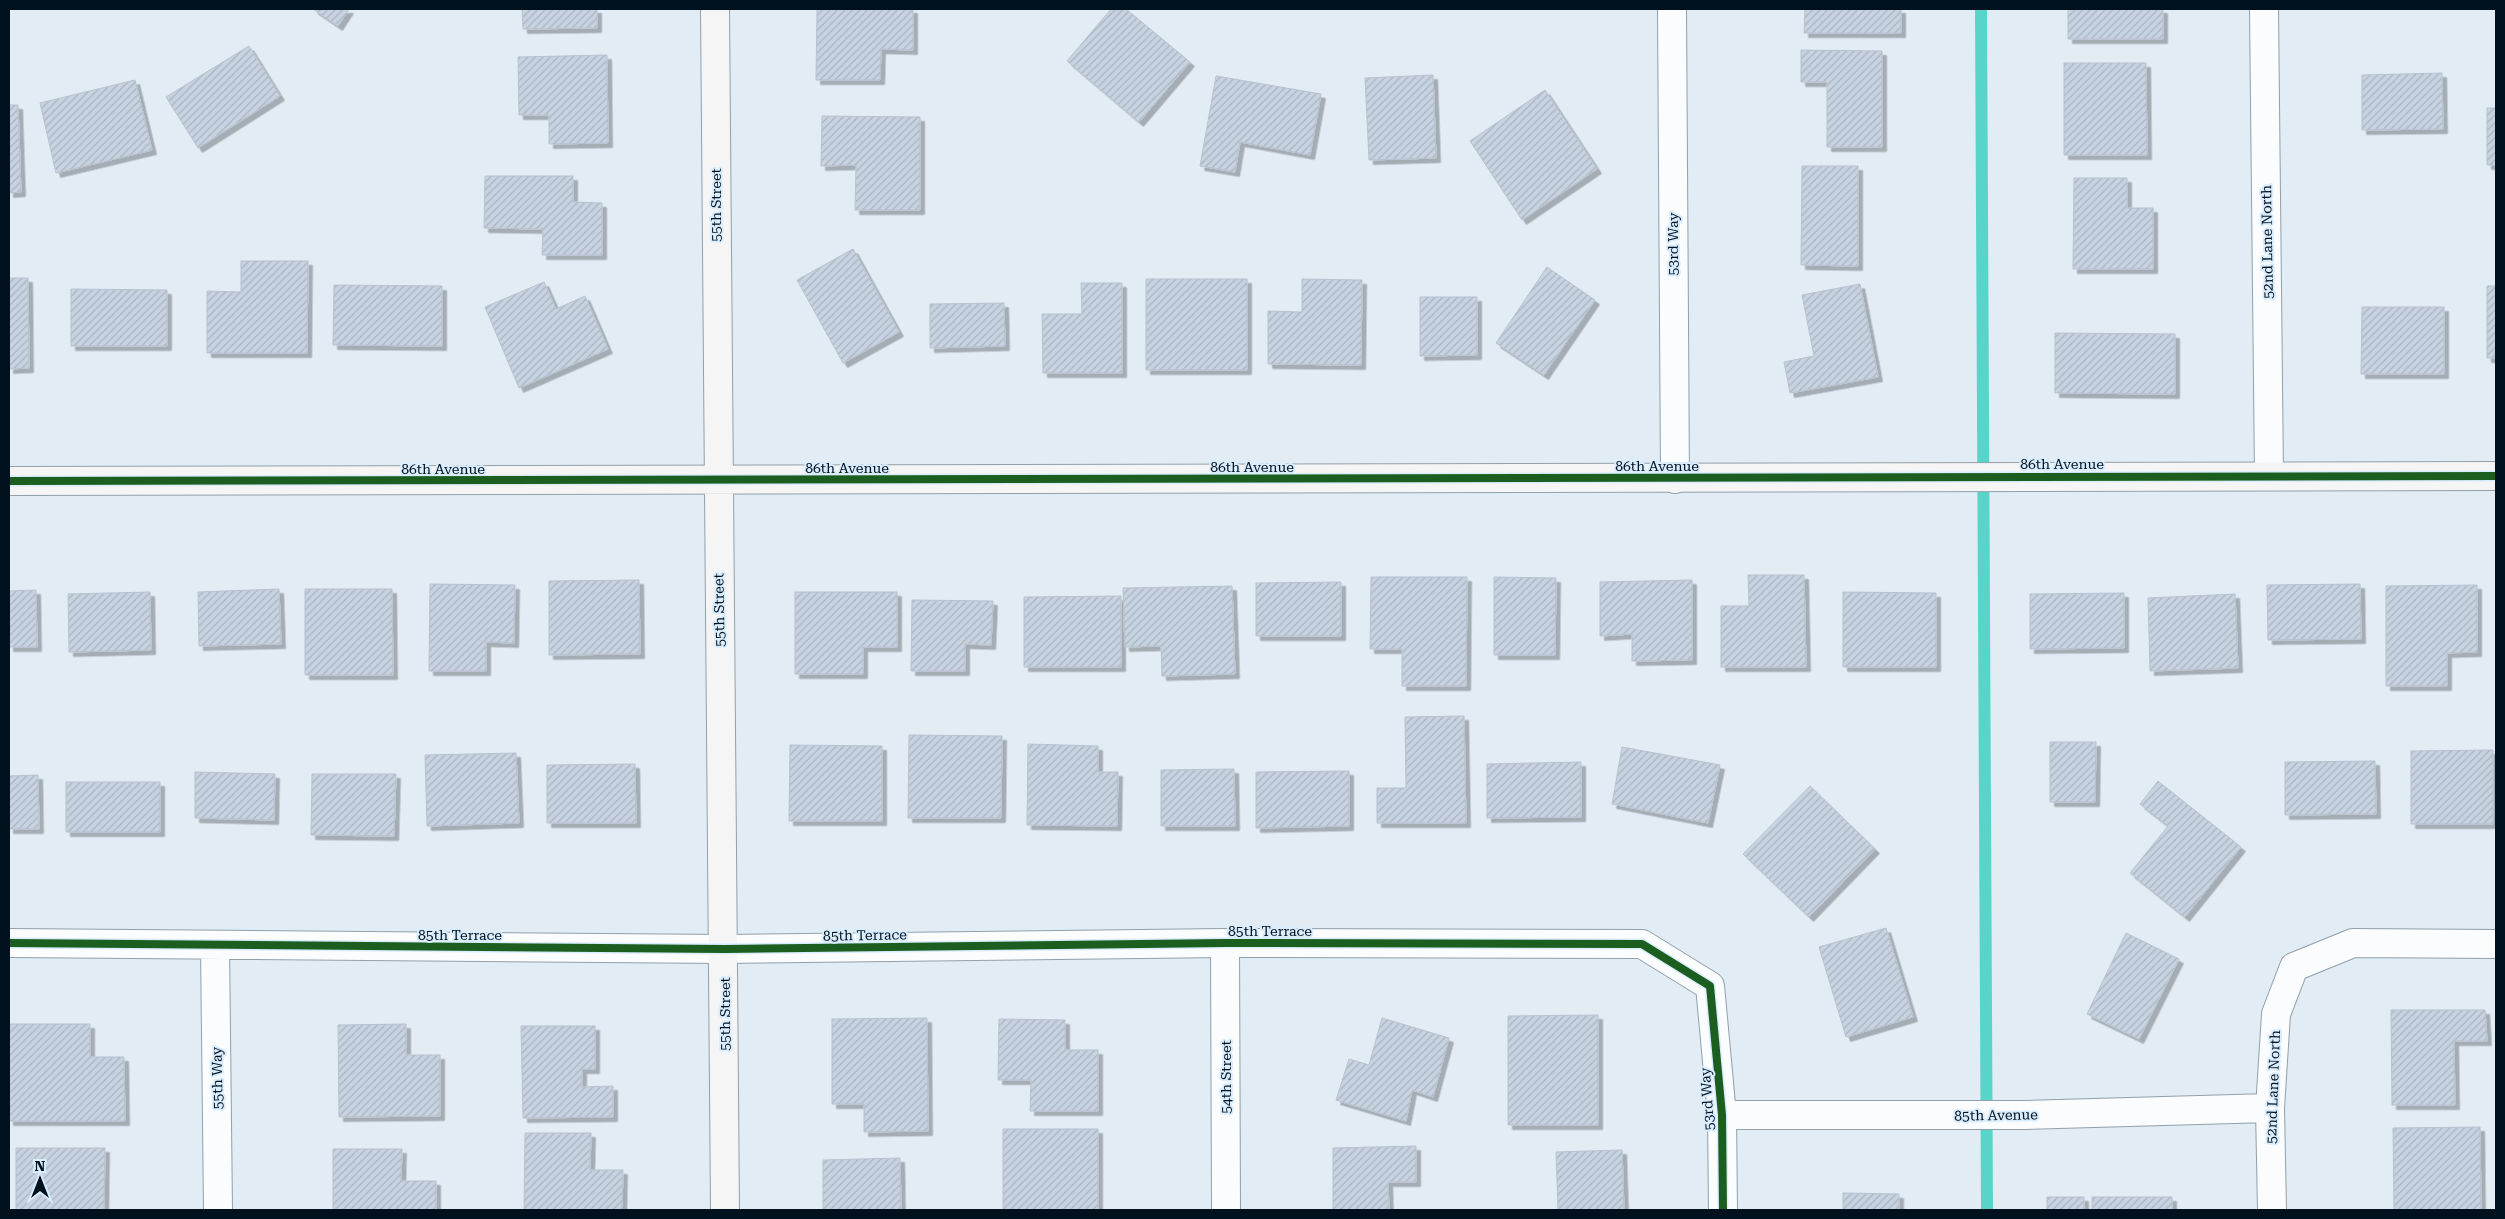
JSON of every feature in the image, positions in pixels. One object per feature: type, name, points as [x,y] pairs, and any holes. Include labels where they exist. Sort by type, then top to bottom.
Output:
[{"type":"street","name":"55th Street","points":[[715,9],[717,481],[725,950],[726,1210]]},
{"type":"street","name":"53rd Way","points":[[1672,9],[1675,479]]},
{"type":"street","name":"52nd Lane North","points":[[2264,9],[2269,476]]},
{"type":"street","name":"86th Avenue","points":[[9,481],[2496,476]]},
{"type":"street","name":"85th Terrace","points":[[9,943],[725,950],[1225,943],[1642,944],[1710,986]]},
{"type":"street","name":"54th Street","points":[[1225,943],[1226,1210]]},
{"type":"street","name":"52nd Lane North","points":[[2272,1210],[2270,1108],[2276,1014],[2294,967],[2353,943],[2496,944]]},
{"type":"street","name":"55th Way","points":[[215,945],[218,1210]]},
{"type":"street","name":"53rd Way","points":[[1710,986],[1722,1116],[1723,1210]]},
{"type":"street","name":"85th Avenue","points":[[1722,1116],[2027,1115],[2270,1108]]},
{"type":"building","points":[[313,9],[349,9],[338,26]]},
{"type":"building","points":[[522,9],[597,9],[597,28],[523,29]]},
{"type":"building","points":[[817,9],[913,9],[913,50],[881,49],[880,80],[816,80]]},
{"type":"building","points":[[1111,9],[1126,9],[1190,62],[1139,122],[1067,61]]},
{"type":"building","points":[[1805,9],[1901,9],[1901,33],[1804,33]]},
{"type":"building","points":[[2068,9],[2163,9],[2163,39],[2068,39]]},
{"type":"building","points":[[249,46],[280,96],[198,148],[166,97]]},
{"type":"building","points":[[1801,50],[1882,51],[1882,147],[1827,147],[1827,82],[1801,82]]},
{"type":"building","points":[[607,55],[608,143],[549,144],[549,115],[519,115],[518,57]]},
{"type":"building","points":[[2064,63],[2146,63],[2147,155],[2064,155]]},
{"type":"building","points":[[2442,73],[2443,129],[2362,130],[2362,75]]},
{"type":"building","points":[[1433,75],[1436,158],[1369,160],[1365,78]]},
{"type":"building","points":[[1216,76],[1321,94],[1310,155],[1240,142],[1235,172],[1200,166]]},
{"type":"building","points":[[135,80],[152,150],[56,173],[40,103]]},
{"type":"building","points":[[1545,90],[1597,169],[1522,220],[1470,141]]},
{"type":"building","points":[[9,105],[18,105],[21,192],[9,193]]},
{"type":"building","points":[[2487,108],[2496,108],[2496,165],[2487,165]]},
{"type":"building","points":[[822,116],[920,117],[920,210],[855,210],[856,165],[821,166]]},
{"type":"building","points":[[1802,166],[1858,166],[1858,266],[1801,265]]},
{"type":"building","points":[[485,176],[573,176],[573,202],[602,203],[602,255],[542,255],[543,229],[484,228]]},
{"type":"building","points":[[2074,178],[2127,178],[2127,208],[2153,208],[2153,269],[2073,269]]},
{"type":"building","points":[[853,249],[899,332],[843,363],[797,280]]},
{"type":"building","points":[[241,261],[308,261],[307,353],[207,353],[207,291],[241,292]]},
{"type":"building","points":[[1547,267],[1595,300],[1544,375],[1496,343]]},
{"type":"building","points":[[9,278],[28,278],[29,368],[9,369]]},
{"type":"building","points":[[1146,279],[1247,279],[1247,370],[1146,370]]},
{"type":"building","points":[[1302,279],[1362,280],[1361,365],[1268,364],[1268,311],[1302,312]]},
{"type":"building","points":[[544,282],[556,309],[585,296],[608,349],[519,388],[485,307]]},
{"type":"building","points":[[1081,283],[1122,283],[1122,373],[1043,373],[1042,314],[1082,314]]},
{"type":"building","points":[[1860,284],[1878,377],[1790,393],[1784,362],[1814,356],[1802,295]]},
{"type":"building","points":[[334,285],[442,286],[442,346],[333,345]]},
{"type":"building","points":[[2487,286],[2496,286],[2496,358],[2487,358]]},
{"type":"building","points":[[71,289],[167,290],[167,346],[71,346]]},
{"type":"building","points":[[1420,297],[1477,297],[1477,355],[1420,356]]},
{"type":"building","points":[[1004,303],[1005,346],[930,348],[930,304]]},
{"type":"building","points":[[2362,307],[2444,307],[2444,374],[2361,374]]},
{"type":"building","points":[[2055,333],[2175,334],[2175,394],[2055,393]]},
{"type":"building","points":[[1748,575],[1804,575],[1806,667],[1721,667],[1721,606],[1749,606]]},
{"type":"building","points":[[1371,577],[1467,577],[1466,686],[1402,686],[1402,649],[1370,649]]},
{"type":"building","points":[[1494,577],[1556,578],[1555,655],[1494,655]]},
{"type":"building","points":[[639,580],[640,654],[549,655],[549,581]]},
{"type":"building","points":[[1692,580],[1692,660],[1632,661],[1632,634],[1600,636],[1600,582]]},
{"type":"building","points":[[1341,582],[1341,636],[1256,636],[1256,583]]},
{"type":"building","points":[[430,584],[515,585],[514,643],[486,642],[486,671],[429,671]]},
{"type":"building","points":[[2360,584],[2361,639],[2268,640],[2267,585]]},
{"type":"building","points":[[2477,585],[2477,652],[2447,653],[2447,686],[2386,686],[2386,586]]},
{"type":"building","points":[[1232,586],[1235,674],[1162,676],[1161,646],[1125,647],[1123,588]]},
{"type":"building","points":[[279,589],[281,644],[199,646],[198,592]]},
{"type":"building","points":[[305,589],[392,589],[393,675],[305,675]]},
{"type":"building","points":[[36,590],[37,647],[9,647],[9,591]]},
{"type":"building","points":[[150,592],[151,650],[69,652],[68,594]]},
{"type":"building","points":[[795,592],[897,592],[897,647],[863,647],[863,674],[795,674]]},
{"type":"building","points":[[1843,592],[1936,593],[1936,667],[1843,667]]},
{"type":"building","points":[[2124,593],[2124,648],[2030,649],[2030,594]]},
{"type":"building","points":[[2235,594],[2238,668],[2150,671],[2148,598]]},
{"type":"building","points":[[1121,596],[1121,667],[1024,667],[1024,597]]},
{"type":"building","points":[[912,600],[993,601],[991,645],[965,644],[965,671],[911,671]]},
{"type":"building","points":[[1464,716],[1466,823],[1377,823],[1377,788],[1406,788],[1405,717]]},
{"type":"building","points":[[909,735],[1002,736],[1001,818],[908,818]]},
{"type":"building","points":[[2050,742],[2096,742],[2095,802],[2050,802]]},
{"type":"building","points":[[1028,744],[1098,746],[1098,772],[1118,772],[1117,826],[1027,825]]},
{"type":"building","points":[[790,745],[882,746],[882,821],[789,821]]},
{"type":"building","points":[[1622,747],[1720,765],[1708,823],[1612,804]]},
{"type":"building","points":[[2493,750],[2493,824],[2411,824],[2411,751]]},
{"type":"building","points":[[516,753],[519,823],[427,826],[425,755]]},
{"type":"building","points":[[2375,761],[2376,814],[2285,815],[2285,762]]},
{"type":"building","points":[[1581,762],[1581,817],[1487,818],[1487,764]]},
{"type":"building","points":[[635,764],[636,823],[547,823],[547,765]]},
{"type":"building","points":[[1234,769],[1235,826],[1161,826],[1161,770]]},
{"type":"building","points":[[1349,771],[1349,826],[1256,828],[1256,772]]},
{"type":"building","points":[[195,772],[275,774],[274,820],[195,818]]},
{"type":"building","points":[[312,774],[396,774],[394,836],[311,835]]},
{"type":"building","points":[[38,775],[39,829],[9,829],[9,776]]},
{"type":"building","points":[[2158,781],[2241,847],[2185,917],[2130,873],[2168,826],[2140,804]]},
{"type":"building","points":[[66,782],[160,782],[160,832],[66,832]]},
{"type":"building","points":[[1810,786],[1875,849],[1809,917],[1743,854]]},
{"type":"building","points":[[1886,928],[1913,1017],[1846,1037],[1819,947]]},
{"type":"building","points":[[2126,933],[2179,959],[2139,1039],[2087,1014]]},
{"type":"building","points":[[2391,1010],[2485,1010],[2487,1041],[2454,1041],[2455,1105],[2392,1105]]},
{"type":"building","points":[[1598,1015],[1598,1125],[1508,1125],[1508,1016]]},
{"type":"building","points":[[927,1018],[928,1131],[864,1132],[864,1104],[832,1104],[832,1019]]},
{"type":"building","points":[[1382,1018],[1449,1038],[1433,1097],[1412,1090],[1406,1121],[1336,1100],[1349,1059],[1369,1065]]},
{"type":"building","points":[[999,1019],[1065,1020],[1065,1050],[1098,1050],[1098,1111],[1030,1111],[1031,1080],[998,1080]]},
{"type":"building","points":[[9,1024],[90,1024],[90,1057],[124,1057],[125,1121],[9,1121]]},
{"type":"building","points":[[406,1024],[406,1055],[440,1055],[440,1116],[339,1117],[338,1025]]},
{"type":"building","points":[[521,1026],[595,1026],[595,1069],[582,1069],[582,1087],[613,1086],[613,1117],[523,1118]]},
{"type":"building","points":[[2480,1127],[2481,1210],[2394,1210],[2393,1128]]},
{"type":"building","points":[[1003,1129],[1098,1129],[1098,1210],[1003,1210]]},
{"type":"building","points":[[525,1133],[591,1133],[590,1170],[623,1170],[622,1210],[524,1210]]},
{"type":"building","points":[[1416,1146],[1416,1182],[1388,1182],[1389,1210],[1333,1210],[1333,1148]]},
{"type":"building","points":[[16,1148],[105,1148],[104,1210],[16,1210]]},
{"type":"building","points":[[333,1149],[402,1149],[401,1181],[436,1181],[436,1210],[333,1210]]},
{"type":"building","points":[[1622,1150],[1624,1210],[1558,1210],[1556,1152]]},
{"type":"building","points":[[900,1158],[901,1210],[823,1210],[823,1160]]},
{"type":"building","points":[[1843,1193],[1899,1194],[1899,1210],[1843,1210]]},
{"type":"building","points":[[2047,1197],[2084,1197],[2084,1210],[2047,1210]]},
{"type":"building","points":[[2092,1197],[2172,1197],[2172,1210],[2092,1210]]},
{"type":"waterway","points":[[1981,9],[1987,1210]]},
{"type":"cycle path","points":[[9,481],[2496,476]]},
{"type":"cycle path","points":[[9,943],[725,949],[1225,943],[1642,944],[1710,986],[1722,1115],[1723,1210]]}]
